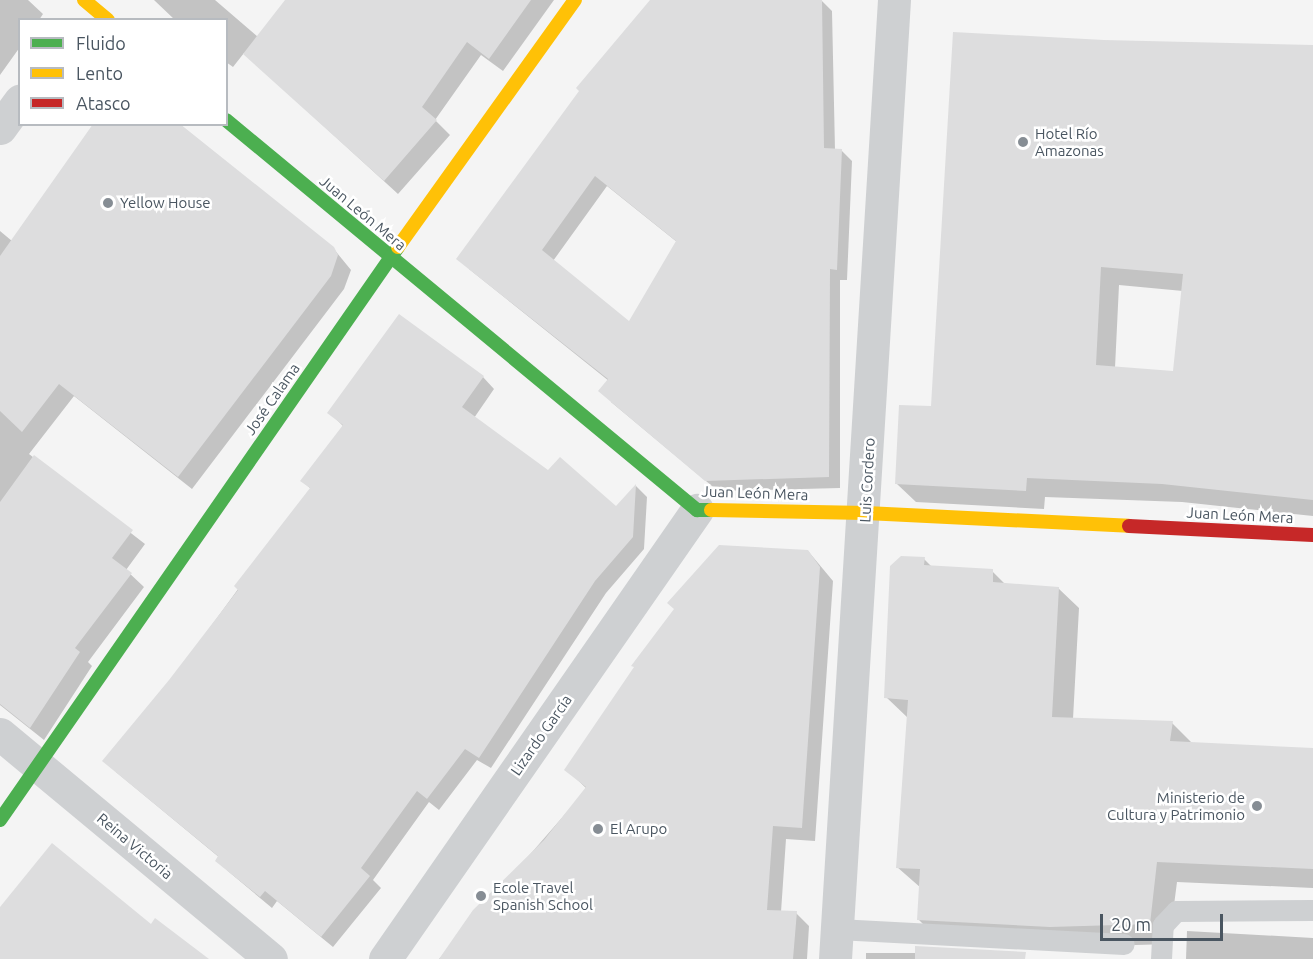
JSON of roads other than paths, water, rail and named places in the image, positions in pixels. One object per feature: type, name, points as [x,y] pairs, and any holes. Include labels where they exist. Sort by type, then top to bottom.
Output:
[{"type":"street","name":"José Calama","points":[[0,820],[390,258],[575,0]]},
{"type":"street","name":"Luis Cordero","points":[[836,944],[866,513],[894,0]]},
{"type":"street","points":[[0,128],[18,103]]},
{"type":"street","name":"Juan León Mera","points":[[228,122],[390,258],[698,510],[866,513],[1313,536]]},
{"type":"street","name":"Lizardo García","points":[[385,959],[698,510]]},
{"type":"street","name":"Reina Victoria","points":[[0,734],[270,959]]},
{"type":"lane","points":[[1161,959],[1163,925],[1176,911],[1313,910]]},
{"type":"lane","points":[[836,944],[1124,944]]},
{"type":"place","name":"Hotel Río Amazonas","points":[[1023,142]]},
{"type":"place","name":"Yellow House","points":[[108,203]]},
{"type":"place","name":"Ministerio de Cultura y Patrimonio","points":[[1257,806]]},
{"type":"place","name":"El Arupo","points":[[598,829]]},
{"type":"place","name":"Ecole Travel Spanish School","points":[[481,896]]}]
